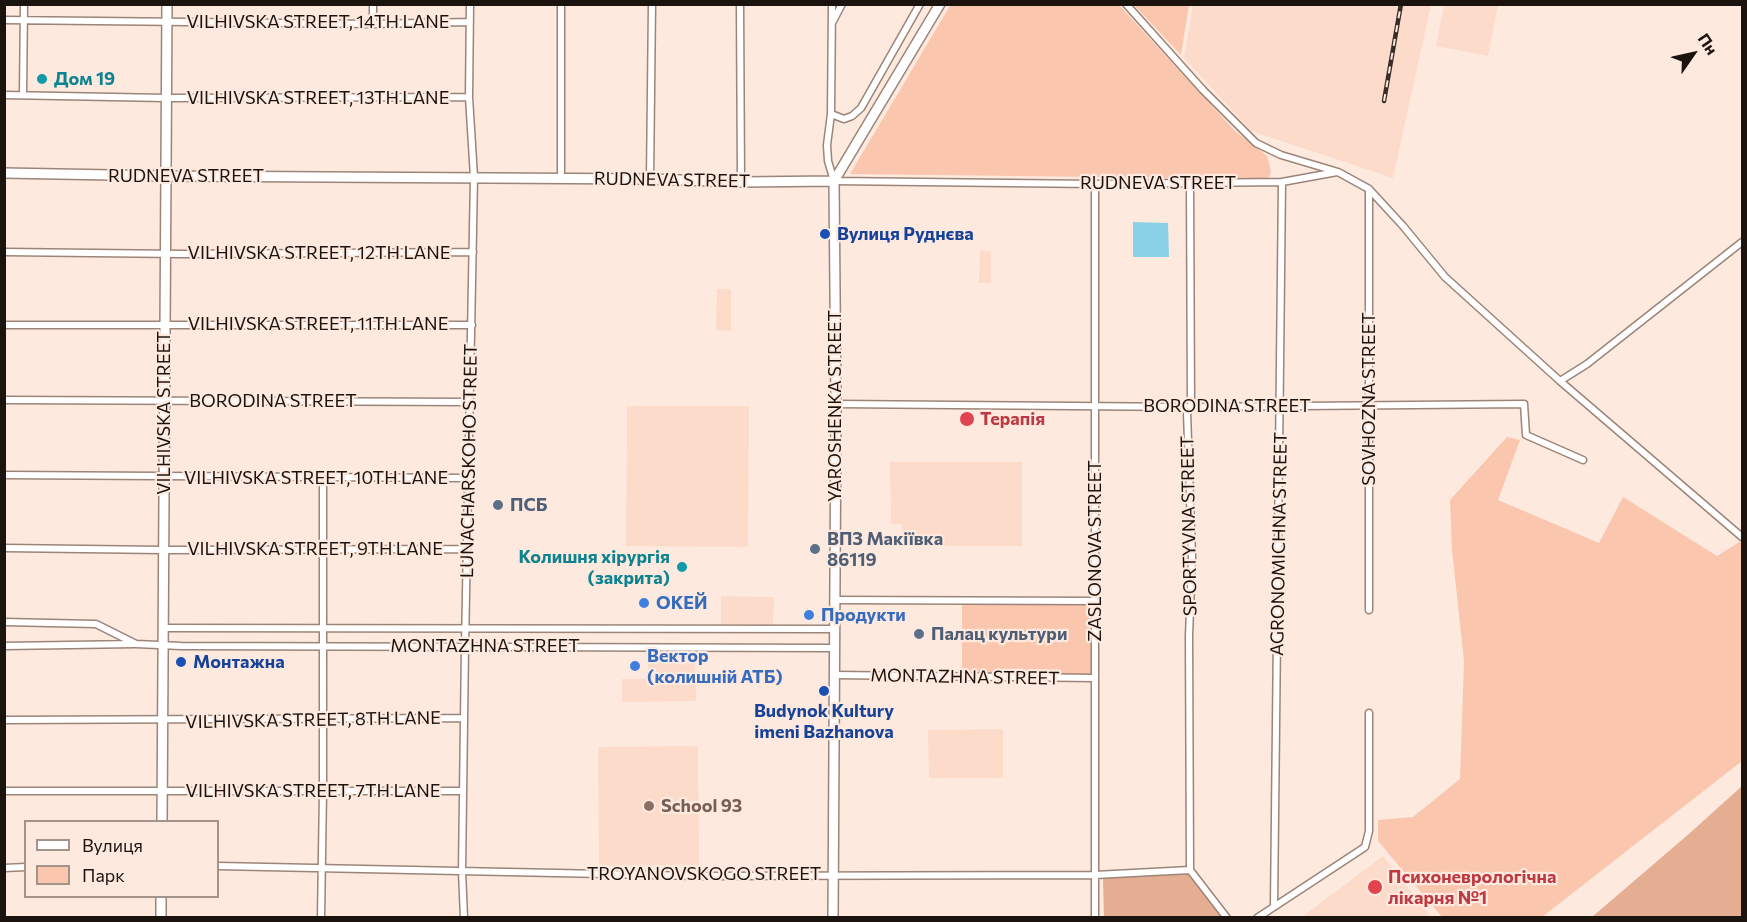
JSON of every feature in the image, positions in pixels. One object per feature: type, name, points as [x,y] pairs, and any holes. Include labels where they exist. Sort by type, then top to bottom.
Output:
[{"type":"street","points":[[23,95],[24,4]]},
{"type":"street","name":"VILHIVSKA STREET","points":[[162,820],[167,4]]},
{"type":"street","points":[[373,4],[373,24]]},
{"type":"street","name":"LUNACHARSKOHO STREET","points":[[464,918],[463,791],[474,177],[470,98],[470,4]]},
{"type":"street","points":[[561,4],[561,178]]},
{"type":"street","points":[[650,179],[652,4]]},
{"type":"street","points":[[740,4],[741,182]]},
{"type":"street","name":"YAROSHENKA STREET","points":[[832,4],[831,114],[828,161],[834,181],[836,404],[833,918]]},
{"type":"street","points":[[831,24],[842,4]]},
{"type":"street","points":[[831,114],[844,119],[852,116],[861,108],[920,4]]},
{"type":"street","points":[[834,181],[940,4]]},
{"type":"street","points":[[1126,4],[1203,90],[1256,143],[1281,155],[1338,172],[1369,189],[1445,277],[1560,381],[1743,537]]},
{"type":"street","name":"VILHIVSKA STREET, 14TH LANE","points":[[4,20],[373,24],[470,22]]},
{"type":"street","name":"VILHIVSKA STREET, 13TH LANE","points":[[4,95],[166,98],[470,98]]},
{"type":"street","name":"RUDNEVA STREET","points":[[4,173],[1095,184],[1282,182],[1338,172]]},
{"type":"street","name":"AGRONOMICHNA STREET","points":[[1274,906],[1282,182]]},
{"type":"street","name":"SPORTYVNA STREET","points":[[1190,183],[1191,407],[1187,412],[1192,557],[1189,636],[1191,870]]},
{"type":"street","name":"ZASLONOVA STREET","points":[[1095,184],[1095,918]]},
{"type":"street","name":"SOVHOZNA STREET","points":[[1369,189],[1369,609]]},
{"type":"street","points":[[1560,381],[1587,364],[1743,242]]},
{"type":"street","name":"VILHIVSKA STREET, 12TH LANE","points":[[4,252],[473,252]]},
{"type":"street","name":"VILHIVSKA STREET, 11TH LANE","points":[[4,325],[472,325]]},
{"type":"street","name":"BORODINA STREET","points":[[4,400],[470,402]]},
{"type":"street","name":"BORODINA STREET","points":[[836,404],[1191,407],[1524,404],[1526,435],[1583,460]]},
{"type":"street","name":"VILHIVSKA STREET, 10TH LANE","points":[[4,475],[468,478]]},
{"type":"street","points":[[321,918],[324,478]]},
{"type":"street","name":"VILHIVSKA STREET, 9TH LANE","points":[[4,548],[467,549]]},
{"type":"street","points":[[834,600],[1096,601]]},
{"type":"street","name":"MONTAZHNA STREET","points":[[4,622],[96,624],[136,644]]},
{"type":"street","name":"MONTAZHNA STREET","points":[[162,628],[834,629]]},
{"type":"street","name":"MONTAZHNA STREET","points":[[4,646],[136,644],[834,648]]},
{"type":"street","points":[[503,646],[503,654]]},
{"type":"street","name":"MONTAZHNA STREET","points":[[834,675],[1095,678]]},
{"type":"street","points":[[1257,918],[1365,847],[1369,831],[1369,713]]},
{"type":"street","name":"VILHIVSKA STREET, 8TH LANE","points":[[4,720],[464,718]]},
{"type":"street","name":"VILHIVSKA STREET, 7TH LANE","points":[[4,791],[463,791]]},
{"type":"street","name":"TROYANOVSKOGO STREET","points":[[219,866],[700,876],[1095,875],[1191,870]]},
{"type":"street","points":[[4,868],[24,867]]},
{"type":"street","points":[[1191,870],[1227,918]]},
{"type":"street","points":[[161,898],[161,918]]},
{"type":"shaded area","points":[[1193,5],[1431,5],[1393,178],[1251,131],[1184,58]]},
{"type":"shaded area","points":[[1444,5],[1498,5],[1488,56],[1436,46]]},
{"type":"shaded area","points":[[980,251],[991,251],[991,283],[979,283]]},
{"type":"shaded area","points":[[717,289],[731,289],[731,331],[716,330]]},
{"type":"shaded area","points":[[627,406],[749,406],[748,547],[626,546]]},
{"type":"shaded area","points":[[890,462],[1022,462],[1022,546],[902,546],[902,524],[891,524]]},
{"type":"shaded area","points":[[721,596],[774,597],[773,625],[721,624]]},
{"type":"shaded area","points":[[648,652],[695,652],[696,701],[622,702],[622,679],[648,679]]},
{"type":"shaded area","points":[[1003,729],[1003,778],[929,778],[928,730]]},
{"type":"shaded area","name":"School 93","points":[[698,746],[699,865],[599,866],[598,747]]},
{"type":"shaded area","points":[[1742,786],[1742,917],[1592,917],[1690,833]]},
{"type":"shaded area","name":"Психоневрологічна лікарня №1","points":[[1383,856],[1431,917],[1302,917]]},
{"type":"shaded area","points":[[1188,874],[1222,917],[1104,917],[1103,878]]},
{"type":"green space","points":[[951,4],[1119,5],[1235,131],[1267,156],[1271,171],[1269,177],[1266,179],[850,174]]},
{"type":"green space","points":[[1134,5],[1189,5],[1181,55]]},
{"type":"green space","points":[[1507,437],[1520,440],[1498,500],[1599,543],[1623,497],[1717,556],[1741,541],[1742,761],[1542,917],[1442,917],[1378,841],[1378,820],[1413,817],[1460,779],[1464,661],[1452,550],[1450,500]]},
{"type":"green space","points":[[962,600],[1096,601],[1095,678],[962,677]]},
{"type":"water","points":[[1133,222],[1168,223],[1169,257],[1133,257]]},
{"type":"railway","points":[[1384,101],[1401,4]]},
{"type":"place","name":"Дом 19","points":[[42,79]]},
{"type":"place","name":"Вулиця Руднєва","points":[[825,234]]},
{"type":"place","name":"Терапія","points":[[967,419]]},
{"type":"place","name":"ПСБ","points":[[498,505]]},
{"type":"place","name":"ВПЗ Макіївка 86119","points":[[815,549]]},
{"type":"place","name":"Колишня хірургія (закрита)","points":[[682,567]]},
{"type":"place","name":"ОКЕЙ","points":[[644,603]]},
{"type":"place","name":"Продукти","points":[[809,615]]},
{"type":"place","name":"Палац культури","points":[[919,634]]},
{"type":"place","name":"Монтажна","points":[[181,662]]},
{"type":"place","name":"Вектор (колишній АТБ)","points":[[635,666]]},
{"type":"place","name":"Budynok Kultury imeni Bazhanova","points":[[824,691]]},
{"type":"place","name":"School 93","points":[[649,806]]},
{"type":"place","name":"Психоневрологічна лікарня №1","points":[[1375,887]]}]
